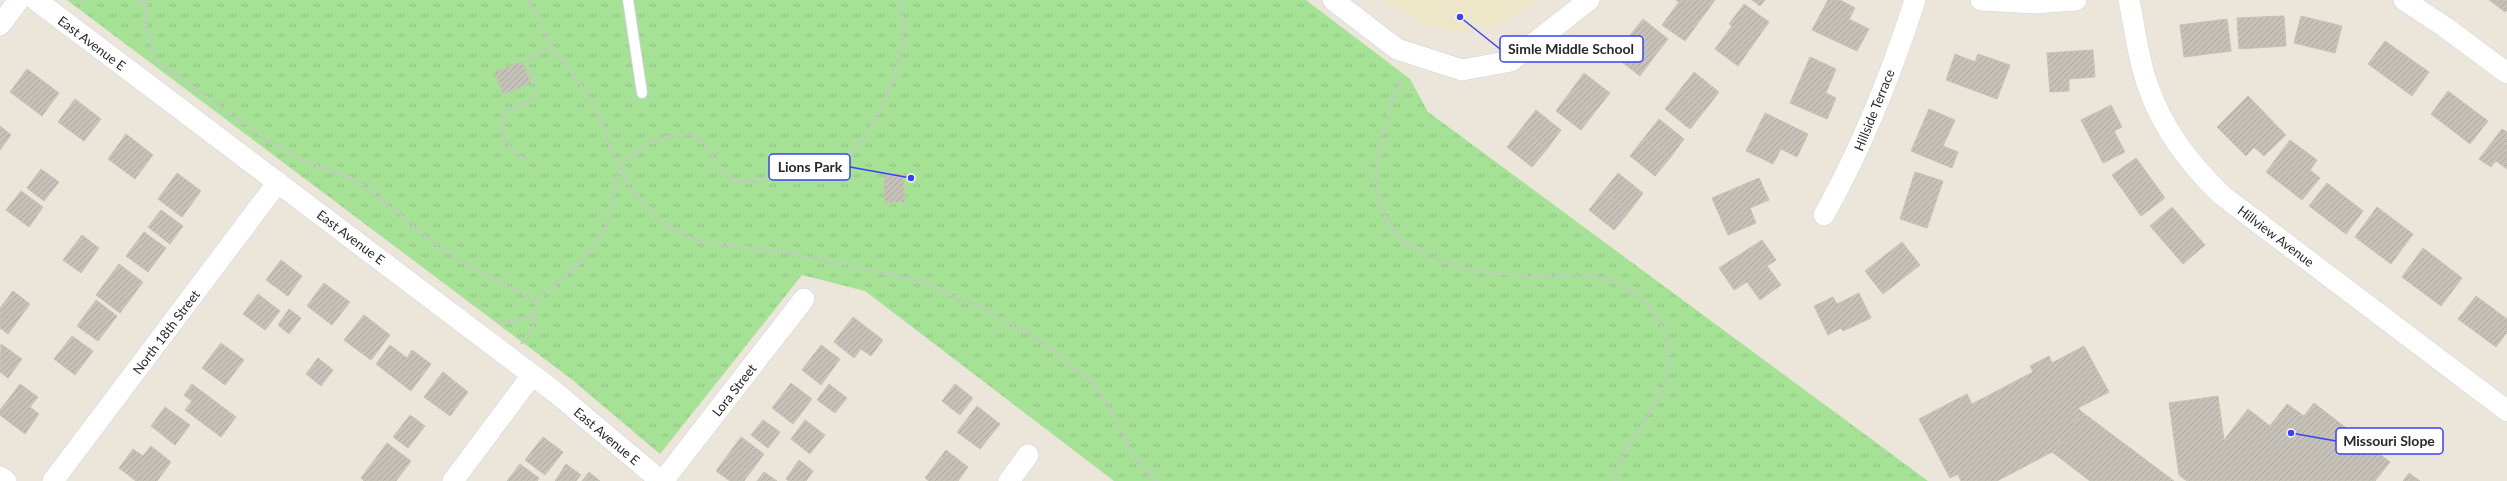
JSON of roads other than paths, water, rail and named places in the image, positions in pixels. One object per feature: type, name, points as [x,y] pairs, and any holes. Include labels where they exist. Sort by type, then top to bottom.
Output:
[{"type":"street","points":[[0,24],[19,0]]},
{"type":"street","name":"East Avenue E","points":[[36,0],[532,375],[655,479]]},
{"type":"street","points":[[1333,0],[1397,49],[1462,70],[1511,61],[1589,0]]},
{"type":"street","name":"Hillside Terrace","points":[[1824,215],[1874,114],[1915,0]]},
{"type":"street","points":[[1981,0],[2034,3],[2076,0]]},
{"type":"street","name":"Hillview Avenue","points":[[2130,0],[2141,61],[2158,111],[2186,158],[2205,179],[2223,196],[2507,412]]},
{"type":"street","points":[[2411,2],[2507,73]]},
{"type":"street","name":"North 18th Street","points":[[53,481],[278,182]]},
{"type":"street","name":"Lora Street","points":[[655,479],[804,299]]},
{"type":"street","points":[[453,481],[532,375]]},
{"type":"street","points":[[1009,481],[1028,455]]},
{"type":"street","points":[[0,477],[6,481]]},
{"type":"lane","points":[[628,0],[642,93]]},
{"type":"place","name":"Simle Middle School","points":[[1460,17]]},
{"type":"place","name":"Lions Park","points":[[911,178]]},
{"type":"place","name":"Missouri Slope","points":[[2291,433]]}]
